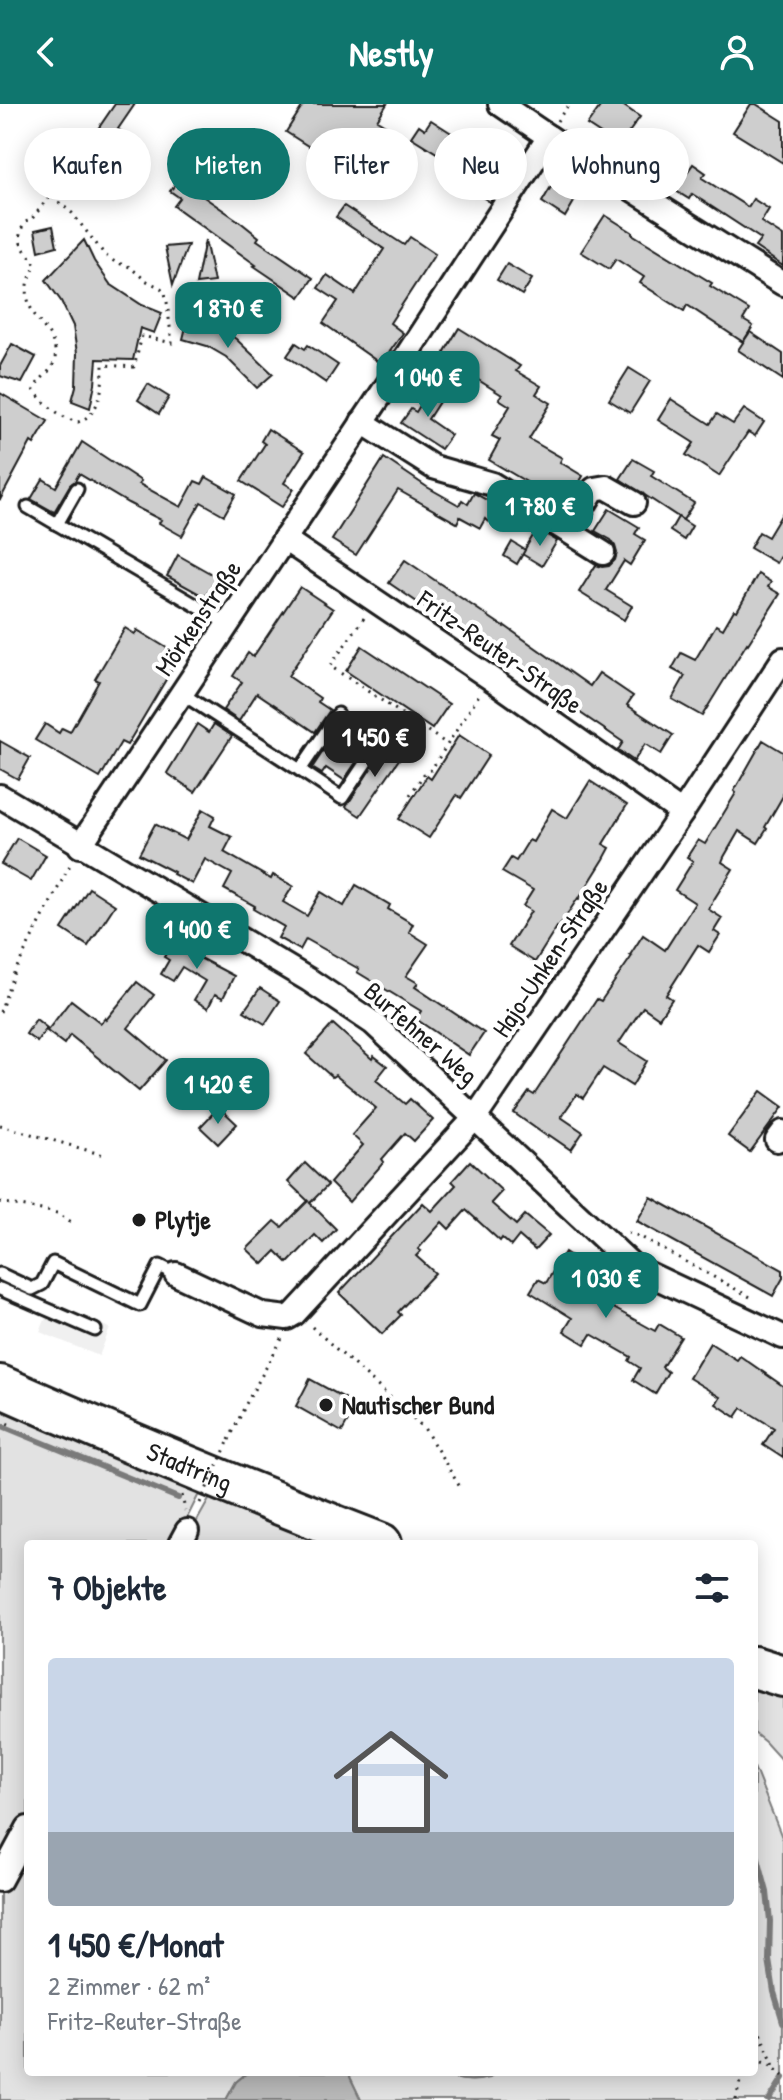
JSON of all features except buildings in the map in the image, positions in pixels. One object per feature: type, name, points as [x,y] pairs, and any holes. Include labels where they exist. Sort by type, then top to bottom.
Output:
[{"type":"highway","name":"Stadtring","points":[[0,1386],[197,1471],[371,1540]]},
{"type":"highway","points":[[758,1668],[783,1676]]},
{"type":"street","points":[[500,104],[543,133]]},
{"type":"street","name":"Mörkenstraße","points":[[80,846],[543,146]]},
{"type":"street","points":[[649,200],[783,284]]},
{"type":"street","points":[[362,422],[433,467],[492,484],[603,553]]},
{"type":"street","points":[[568,531],[594,489],[606,487],[634,503]]},
{"type":"street","name":"Fritz-Reuter-Straße","points":[[284,539],[682,813]]},
{"type":"street","name":"Hajo-Unken-Straße","points":[[291,1316],[475,1118],[783,659]]},
{"type":"street","name":"Burfehner Weg","points":[[0,796],[309,980],[373,1023],[634,1267],[783,1336]]},
{"type":"street","points":[[176,1274],[263,1315],[291,1316]]},
{"type":"street","points":[[0,1880],[24,1835]]},
{"type":"lane","points":[[57,524],[77,489]]},
{"type":"lane","points":[[28,507],[228,624]]},
{"type":"lane","points":[[181,693],[342,798],[380,741]]},
{"type":"lane","points":[[300,770],[338,714]]},
{"type":"lane","points":[[33,1304],[53,1263],[140,1305],[160,1266],[176,1274]]},
{"type":"lane","points":[[0,1274],[32,1289],[42,1284]]},
{"type":"lane","points":[[0,1289],[95,1330]]},
{"type":"path","points":[[50,196],[72,213],[105,255],[161,288],[165,293],[169,315],[172,343],[142,336],[134,367],[103,365],[98,404],[90,415],[78,422],[67,419],[34,390],[54,363],[55,356],[51,340],[30,304],[27,293],[29,279],[36,265],[18,234],[50,196]]},
{"type":"path","points":[[376,600],[330,666],[447,744]]},
{"type":"path","points":[[410,795],[426,771],[431,770],[490,678]]},
{"type":"path","points":[[0,1012],[13,975],[80,846]]},
{"type":"path","points":[[0,1125],[107,1156]]},
{"type":"path","points":[[0,1202],[57,1213],[73,1223]]},
{"type":"path","points":[[622,1231],[639,1236],[757,1301]]},
{"type":"path","points":[[200,1503],[246,1404],[286,1333],[291,1316],[310,1325],[424,1428],[460,1487]]},
{"type":"path","points":[[0,1420],[14,1426]]},
{"type":"path","points":[[183,1495],[184,1537]]},
{"type":"path","points":[[758,2028],[775,2068]]},
{"type":"path","points":[[758,2061],[775,2068],[783,2076]]},
{"type":"path","points":[[736,2100],[741,2076]]},
{"type":"shaded area","points":[[51,1305],[110,1328],[99,1356],[40,1332]]},
{"type":"shaded area","points":[[0,1399],[201,1490],[176,1540],[24,1540],[24,2076],[243,2076],[226,2100],[0,2100]]},
{"type":"shaded area","points":[[211,1496],[327,1540],[186,1540]]},
{"type":"shaded area","points":[[758,1675],[783,1683],[783,1762],[758,1736]]},
{"type":"shaded area","points":[[758,1777],[783,1840],[783,2100],[361,2100],[350,2077],[450,2076],[483,2079],[490,2076],[758,2076]]},
{"type":"shaded area","points":[[243,2076],[350,2076],[361,2100],[226,2100]]},
{"type":"shaded area","points":[[450,2076],[492,2076],[471,2080]]},
{"type":"waterway","points":[[0,1425],[178,1498]]},
{"type":"waterway","points":[[758,1859],[767,1892],[769,1960],[783,2022]]},
{"type":"waterway","points":[[769,2100],[783,2078]]},
{"type":"place","name":"Plytje","points":[[139,1220]]},
{"type":"place","name":"Nautischer Bund","points":[[326,1405]]}]
